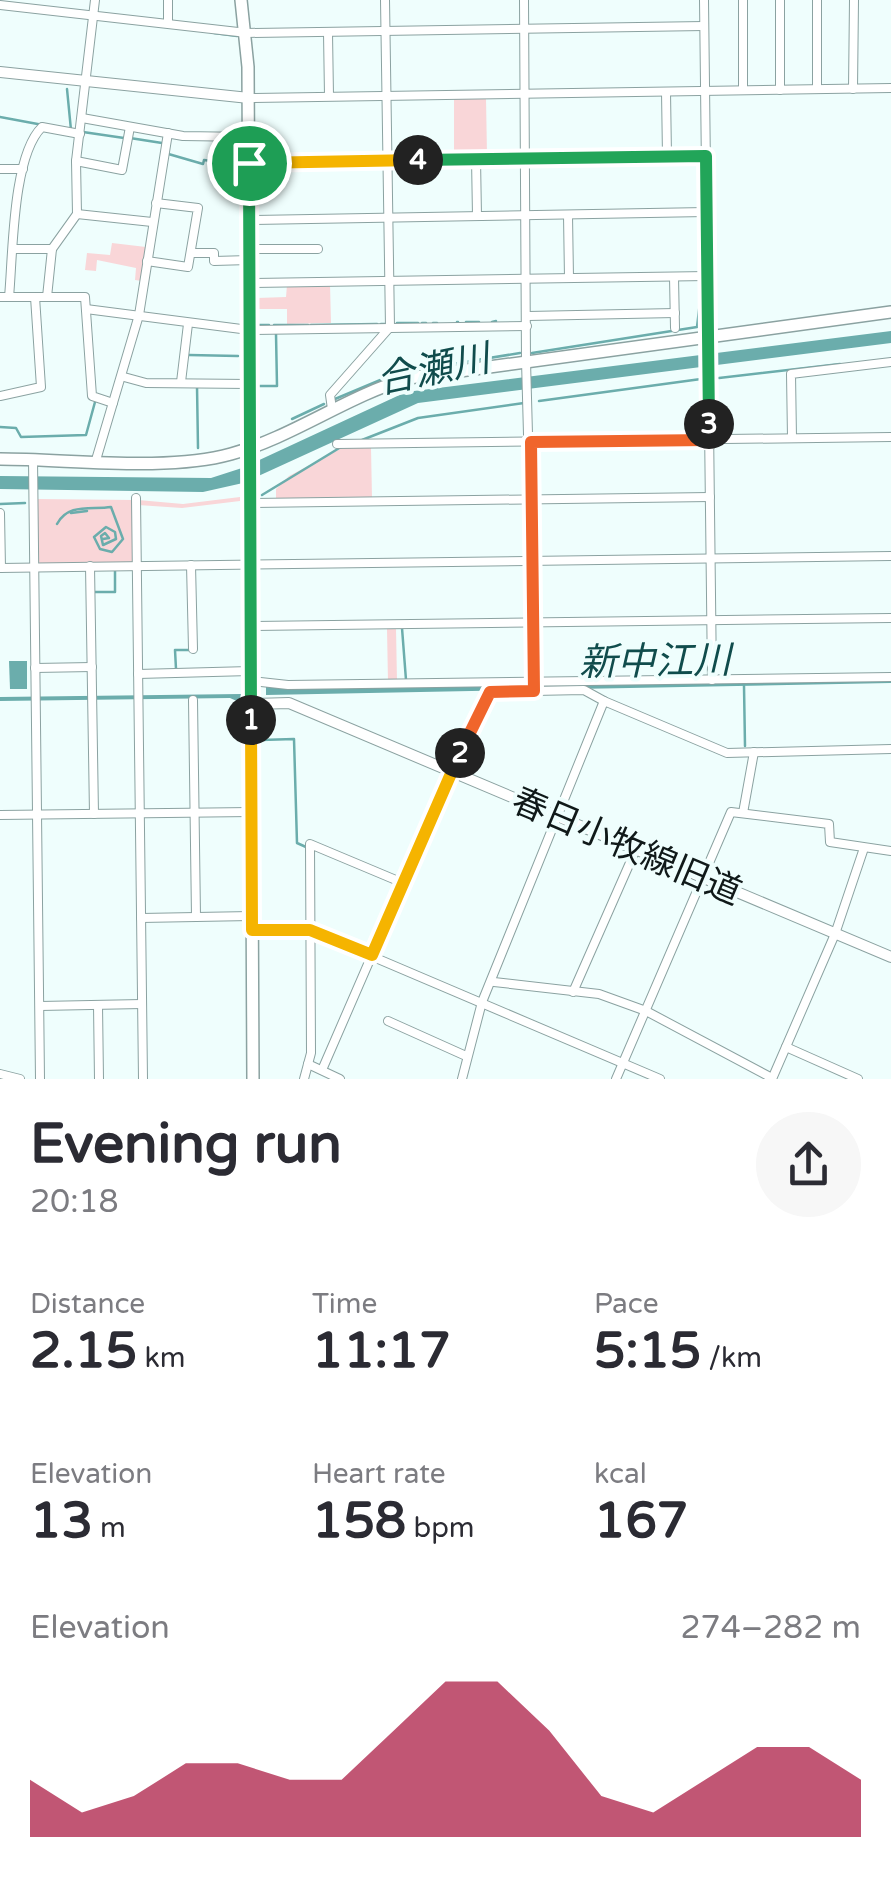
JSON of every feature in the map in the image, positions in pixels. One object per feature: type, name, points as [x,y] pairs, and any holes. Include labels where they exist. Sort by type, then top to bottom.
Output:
[{"type":"main road","points":[[241,0],[247,33],[249,137],[253,1079]]},
{"type":"main road","points":[[0,458],[33,463],[187,462],[250,448],[409,378],[891,312]]},
{"type":"street","points":[[47,296],[52,249],[77,214],[76,160],[95,0]]},
{"type":"street","points":[[168,0],[168,23]]},
{"type":"street","points":[[332,409],[330,395],[390,326],[385,0]]},
{"type":"street","points":[[524,0],[526,364],[530,393],[534,686]]},
{"type":"street","points":[[704,0],[712,680]]},
{"type":"street","points":[[743,0],[743,90]]},
{"type":"street","points":[[780,0],[780,90]]},
{"type":"street","points":[[817,0],[817,89]]},
{"type":"street","points":[[853,89],[854,0]]},
{"type":"street","points":[[0,5],[22,3],[247,33],[704,26]]},
{"type":"street","points":[[328,32],[329,96]]},
{"type":"street","points":[[0,72],[248,98],[891,88]]},
{"type":"street","points":[[666,92],[667,156]]},
{"type":"street","points":[[82,118],[168,134],[249,137]]},
{"type":"street","points":[[76,160],[122,170],[130,126]]},
{"type":"street","points":[[80,134],[42,127],[34,135],[23,168],[4,297],[85,297],[92,396],[113,403]]},
{"type":"street","points":[[96,460],[124,377],[138,315],[168,134]]},
{"type":"street","points":[[249,163],[706,156]]},
{"type":"street","points":[[476,159],[478,216]]},
{"type":"street","points":[[0,170],[23,168]]},
{"type":"street","points":[[148,261],[188,268],[192,254],[198,208],[156,203]]},
{"type":"street","points":[[249,220],[706,212]]},
{"type":"street","points":[[77,214],[152,222]]},
{"type":"street","points":[[568,214],[568,278]]},
{"type":"street","points":[[0,258],[52,249]]},
{"type":"street","points":[[192,254],[214,254],[214,260],[318,249]]},
{"type":"street","points":[[674,276],[675,328]]},
{"type":"street","points":[[249,283],[707,276]]},
{"type":"street","points":[[0,396],[41,386],[36,297]]},
{"type":"street","points":[[86,309],[249,330],[674,313]]},
{"type":"street","points":[[181,382],[188,324]]},
{"type":"street","points":[[792,438],[791,374],[891,362]]},
{"type":"street","points":[[124,377],[146,383],[250,384]]},
{"type":"street","points":[[337,444],[891,437]]},
{"type":"street","points":[[33,463],[40,1079]]},
{"type":"street","points":[[251,504],[710,497]]},
{"type":"street","points":[[136,498],[143,1079]]},
{"type":"street","points":[[0,513],[0,568],[891,556]]},
{"type":"street","points":[[191,565],[193,649]]},
{"type":"street","points":[[90,566],[94,814]]},
{"type":"street","points":[[250,626],[891,618]]},
{"type":"street","points":[[36,668],[92,667]]},
{"type":"street","points":[[138,674],[288,685],[534,686],[891,677]]},
{"type":"street","points":[[322,1070],[484,697],[490,692],[534,686],[584,690],[727,753],[891,749]]},
{"type":"street","points":[[193,700],[196,917]]},
{"type":"street","points":[[462,1079],[482,1002],[604,700]]},
{"type":"street","name":"春日小牧線旧道","points":[[250,703],[288,703],[891,956]]},
{"type":"street","points":[[744,813],[754,752]]},
{"type":"street","points":[[0,816],[251,812]]},
{"type":"street","points":[[616,1079],[731,812],[829,824],[830,842],[891,851]]},
{"type":"street","points":[[304,1079],[308,1064],[310,844],[402,883]]},
{"type":"street","points":[[494,982],[600,994],[646,1010],[772,1078],[835,934],[864,848]]},
{"type":"street","points":[[573,992],[636,849]]},
{"type":"street","points":[[141,918],[252,916]]},
{"type":"street","points":[[252,930],[310,930],[660,1079]]},
{"type":"street","points":[[40,1006],[142,1004]]},
{"type":"street","points":[[98,1005],[98,1079]]},
{"type":"street","points":[[388,1022],[466,1056]]},
{"type":"street","points":[[786,1047],[858,1079]]},
{"type":"street","points":[[308,1064],[340,1079]]},
{"type":"street","points":[[0,1074],[20,1079]]},
{"type":"shaded area","points":[[486,98],[487,155],[454,155],[454,99]]},
{"type":"shaded area","points":[[112,243],[146,247],[142,281],[135,280],[136,268],[97,260],[96,271],[85,270],[87,253],[110,255]]},
{"type":"shaded area","points":[[330,284],[331,323],[287,324],[287,309],[258,309],[257,298],[286,297],[287,285]]},
{"type":"shaded area","points":[[342,448],[371,448],[372,498],[276,500],[276,489],[289,476]]},
{"type":"shaded area","points":[[240,497],[240,501],[182,508],[138,505],[138,500],[183,504]]},
{"type":"shaded area","points":[[36,499],[135,500],[136,559],[131,563],[41,564],[36,560]]},
{"type":"shaded area","points":[[396,628],[397,682],[388,682],[387,629]]},
{"type":"water","points":[[891,331],[891,343],[418,403],[243,483],[203,492],[0,489],[0,476],[211,478],[242,468],[406,392]]},
{"type":"water","points":[[9,661],[27,661],[27,689],[10,689]]},
{"type":"water","points":[[891,679],[891,683],[266,695],[266,687]]},
{"type":"water","points":[[241,694],[239,702],[230,698],[0,701],[0,697]]},
{"type":"waterway","points":[[214,33],[237,36]]},
{"type":"waterway","points":[[67,89],[71,130]]},
{"type":"waterway","points":[[0,117],[43,125]]},
{"type":"waterway","points":[[83,132],[124,138]]},
{"type":"waterway","points":[[130,138],[162,143]]},
{"type":"waterway","points":[[165,153],[203,164],[204,160],[239,165]]},
{"type":"waterway","points":[[581,154],[599,154]]},
{"type":"waterway","points":[[457,156],[488,155]]},
{"type":"waterway","points":[[534,155],[547,155]]},
{"type":"waterway","points":[[410,156],[417,156]]},
{"type":"waterway","points":[[423,156],[433,156]]},
{"type":"waterway","points":[[334,158],[339,157]]},
{"type":"waterway","points":[[341,157],[349,157]]},
{"type":"waterway","points":[[363,157],[382,157]]},
{"type":"waterway","points":[[257,159],[274,158]]},
{"type":"waterway","points":[[280,158],[294,158]]},
{"type":"waterway","points":[[308,158],[313,158]]},
{"type":"waterway","points":[[700,273],[702,256]]},
{"type":"waterway","points":[[702,291],[703,283]]},
{"type":"waterway","points":[[532,353],[697,327],[700,302]]},
{"type":"waterway","name":"合瀬川","points":[[492,322],[496,321]]},
{"type":"waterway","name":"合瀬川","points":[[466,322],[479,322]]},
{"type":"waterway","points":[[397,323],[418,323]]},
{"type":"waterway","points":[[311,325],[377,324]]},
{"type":"waterway","points":[[258,325],[269,325]]},
{"type":"waterway","points":[[274,325],[308,325]]},
{"type":"waterway","points":[[259,386],[277,386],[276,334]]},
{"type":"waterway","name":"合瀬川","points":[[335,399],[397,373],[520,353]]},
{"type":"waterway","points":[[189,355],[238,356]]},
{"type":"waterway","points":[[719,378],[840,364]]},
{"type":"waterway","points":[[539,401],[701,379]]},
{"type":"waterway","points":[[197,386],[198,448]]},
{"type":"waterway","points":[[0,427],[16,428],[21,437],[86,435],[95,402]]},
{"type":"waterway","points":[[362,440],[418,418],[524,403]]},
{"type":"waterway","points":[[292,419],[324,404]]},
{"type":"waterway","points":[[262,495],[341,447]]},
{"type":"waterway","points":[[0,504],[25,503]]},
{"type":"waterway","points":[[57,524],[74,510],[111,507],[123,539],[112,552],[100,549],[94,537],[106,527],[115,532],[116,539],[103,545],[101,536],[105,533],[109,538],[103,539]]},
{"type":"waterway","points":[[71,513],[87,511]]},
{"type":"waterway","points":[[95,592],[115,592],[115,570]]},
{"type":"waterway","points":[[402,628],[406,680]]},
{"type":"waterway","points":[[176,669],[175,650],[190,650]]},
{"type":"waterway","name":"新中江川","points":[[744,686],[745,746]]},
{"type":"waterway","points":[[261,740],[294,739],[297,843],[306,847]]},
{"type":"route","points":[[706,156],[709,440],[531,442],[534,691],[490,692],[484,697],[372,955],[310,930],[252,930],[249,163],[706,156]]}]
